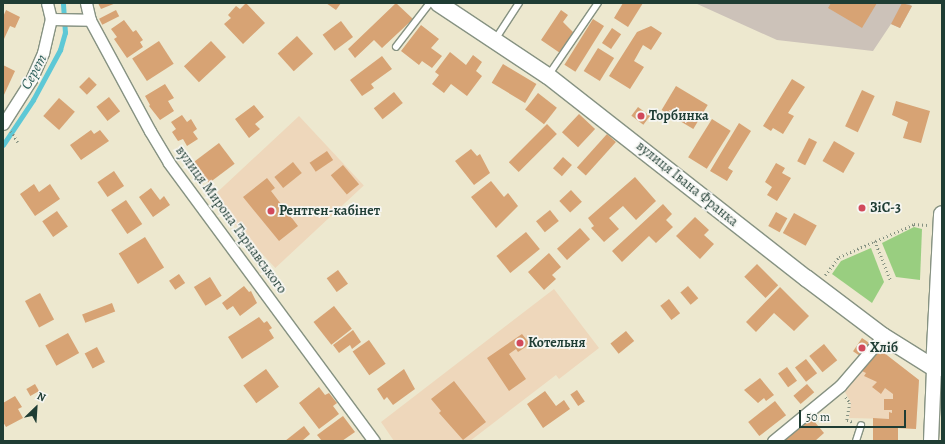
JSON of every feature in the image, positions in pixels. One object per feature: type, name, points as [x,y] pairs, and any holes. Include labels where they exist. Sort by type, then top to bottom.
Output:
[{"type":"main road","name":"вулиця Івана Франка","points":[[438,3],[548,76],[883,336],[938,369]]},
{"type":"main road","points":[[938,369],[942,214]]},
{"type":"street","points":[[3,124],[31,80],[43,54],[51,19],[47,3]]},
{"type":"street","name":"вулиця Мирона Тарнавського","points":[[86,3],[90,20],[169,163],[374,441]]},
{"type":"street","points":[[51,19],[90,20]]},
{"type":"street","points":[[773,441],[840,386],[883,336]]},
{"type":"street","points":[[930,441],[938,369]]},
{"type":"lane","points":[[396,47],[430,3]]},
{"type":"lane","points":[[495,40],[519,3]]},
{"type":"lane","points":[[548,76],[598,3]]},
{"type":"lane","points":[[856,441],[861,426]]},
{"type":"path","points":[[824,277],[839,258],[914,224],[929,225]]},
{"type":"path","points":[[875,241],[891,281]]},
{"type":"path","points":[[840,386],[850,403],[847,420],[861,426]]},
{"type":"shaded area","points":[[695,3],[908,3],[912,6],[900,28],[891,24],[873,51],[777,40]]},
{"type":"shaded area","points":[[299,116],[364,185],[275,268],[211,199]]},
{"type":"shaded area","points":[[554,289],[599,348],[559,379],[556,375],[470,441],[394,441],[381,422]]},
{"type":"shaded area","points":[[879,349],[919,380],[916,429],[892,428],[889,419],[849,418],[851,403],[845,392]]},
{"type":"green space","points":[[914,227],[922,229],[920,280],[896,277],[882,243]]},
{"type":"green space","points":[[871,248],[884,282],[872,303],[832,274],[841,261]]},
{"type":"building","points":[[98,3],[116,3],[101,9]]},
{"type":"building","points":[[246,3],[265,23],[243,44],[224,24],[231,18],[228,15],[236,6],[240,9]]},
{"type":"building","points":[[326,3],[341,3],[336,10]]},
{"type":"building","points":[[396,3],[413,19],[382,48],[374,40],[355,58],[348,49]]},
{"type":"building","points":[[623,3],[643,3],[628,27],[614,18]]},
{"type":"building","points":[[831,3],[877,3],[862,28],[828,8]]},
{"type":"building","points":[[902,3],[912,6],[900,28],[891,24]]},
{"type":"building","points":[[6,10],[20,17],[15,28],[10,26],[4,39],[3,17]]},
{"type":"building","points":[[116,10],[119,16],[102,25],[99,19]]},
{"type":"building","points":[[561,10],[568,15],[563,22],[574,33],[560,53],[541,40]]},
{"type":"building","points":[[593,19],[604,26],[575,72],[564,65]]},
{"type":"building","points":[[124,20],[133,32],[136,30],[143,40],[140,42],[143,47],[127,58],[114,39],[117,37],[111,29]]},
{"type":"building","points":[[341,21],[353,37],[335,51],[323,35]]},
{"type":"building","points":[[421,25],[439,39],[431,48],[442,56],[432,68],[422,61],[419,65],[401,51]]},
{"type":"building","points":[[651,26],[662,33],[651,50],[643,45],[634,61],[644,67],[630,89],[609,76],[637,32]]},
{"type":"building","points":[[612,28],[621,34],[611,49],[602,43]]},
{"type":"building","points":[[297,36],[313,54],[294,71],[278,53]]},
{"type":"building","points":[[159,41],[174,64],[147,81],[132,58]]},
{"type":"building","points":[[211,41],[226,57],[199,82],[184,66]]},
{"type":"building","points":[[598,48],[614,58],[600,81],[584,71]]},
{"type":"building","points":[[450,52],[466,65],[473,55],[482,62],[476,71],[482,76],[467,96],[451,84],[444,93],[432,84],[439,75],[435,72]]},
{"type":"building","points":[[382,56],[392,69],[371,84],[374,88],[362,96],[350,80]]},
{"type":"building","points":[[503,64],[536,84],[525,103],[492,83]]},
{"type":"building","points":[[3,65],[15,71],[3,97]]},
{"type":"building","points":[[89,77],[97,85],[87,95],[79,87]]},
{"type":"building","points":[[792,79],[805,87],[788,113],[794,116],[783,134],[773,128],[771,131],[763,126]]},
{"type":"building","points":[[165,84],[174,98],[168,101],[174,111],[160,120],[149,106],[150,105],[145,96]]},
{"type":"building","points":[[676,86],[708,105],[693,129],[662,110]]},
{"type":"building","points":[[862,90],[875,96],[858,132],[845,126]]},
{"type":"building","points":[[394,92],[403,103],[383,119],[374,108]]},
{"type":"building","points":[[538,93],[557,108],[544,124],[525,110]]},
{"type":"building","points":[[109,97],[120,111],[107,121],[96,107]]},
{"type":"building","points":[[59,98],[75,112],[59,130],[43,116]]},
{"type":"building","points":[[896,101],[930,111],[921,143],[903,138],[908,122],[892,115]]},
{"type":"building","points":[[254,105],[264,117],[255,124],[260,129],[249,138],[235,119]]},
{"type":"building","name":"Торбинка","points":[[638,107],[650,116],[643,125],[631,116]]},
{"type":"building","points":[[579,114],[595,129],[578,147],[562,132]]},
{"type":"building","points":[[182,115],[187,122],[191,119],[197,129],[193,132],[198,139],[187,146],[183,139],[178,141],[172,132],[176,129],[171,122]]},
{"type":"building","points":[[712,119],[731,131],[707,169],[688,157]]},
{"type":"building","points":[[739,123],[751,131],[728,168],[733,171],[727,181],[710,171]]},
{"type":"building","points":[[547,124],[557,134],[519,172],[509,162]]},
{"type":"building","points":[[91,130],[94,134],[100,130],[109,141],[81,160],[70,145]]},
{"type":"building","points":[[607,134],[616,142],[586,175],[577,167]]},
{"type":"building","points":[[809,138],[817,142],[805,165],[797,161]]},
{"type":"building","points":[[834,141],[855,153],[843,173],[822,161]]},
{"type":"building","points":[[219,143],[235,164],[209,183],[193,162]]},
{"type":"building","points":[[471,149],[477,156],[480,154],[490,173],[474,185],[455,161]]},
{"type":"building","points":[[327,151],[333,160],[316,172],[310,163]]},
{"type":"building","points":[[563,157],[572,165],[562,176],[553,168]]},
{"type":"building","points":[[293,162],[302,173],[283,188],[274,177]]},
{"type":"building","points":[[776,163],[785,168],[782,173],[791,178],[777,201],[767,195],[772,187],[765,182]]},
{"type":"building","points":[[343,165],[359,184],[347,194],[331,175]]},
{"type":"building","points":[[114,171],[124,186],[107,197],[97,182]]},
{"type":"building","points":[[635,177],[656,201],[636,220],[623,206],[609,218],[619,229],[604,242],[591,228],[594,226],[588,218]]},
{"type":"building","name":"Рентген-кабінет","points":[[267,178],[275,188],[271,191],[298,226],[279,241],[243,197]]},
{"type":"building","points":[[491,181],[504,197],[508,193],[518,206],[496,228],[471,197]]},
{"type":"building","points":[[34,184],[39,192],[50,184],[60,199],[35,216],[20,194]]},
{"type":"building","points":[[151,188],[160,200],[164,196],[170,205],[153,217],[139,197]]},
{"type":"building","points":[[571,190],[582,202],[570,213],[559,201]]},
{"type":"building","points":[[126,200],[142,224],[127,234],[111,210]]},
{"type":"building","points":[[663,204],[672,214],[666,220],[673,227],[656,243],[649,236],[622,262],[612,251]]},
{"type":"building","points":[[550,210],[559,221],[545,232],[536,221]]},
{"type":"building","points":[[57,211],[68,227],[53,237],[42,221]]},
{"type":"building","points":[[776,212],[787,218],[780,232],[768,226]]},
{"type":"building","points":[[794,213],[817,226],[806,246],[783,233]]},
{"type":"building","points":[[695,217],[709,230],[704,235],[714,244],[700,259],[676,236]]},
{"type":"building","points":[[580,228],[590,239],[567,260],[557,249]]},
{"type":"building","points":[[526,232],[540,249],[510,273],[496,256]]},
{"type":"building","points":[[145,237],[164,268],[138,284],[119,253]]},
{"type":"building","points":[[549,253],[561,267],[552,275],[556,279],[544,290],[528,272]]},
{"type":"building","points":[[757,264],[778,285],[765,298],[744,277]]},
{"type":"building","points":[[338,270],[348,284],[337,292],[327,278]]},
{"type":"building","points":[[179,274],[185,283],[175,290],[169,281]]},
{"type":"building","points":[[210,277],[222,296],[206,306],[194,287]]},
{"type":"building","points":[[244,286],[249,292],[251,291],[257,303],[240,316],[233,306],[227,310],[222,303]]},
{"type":"building","points":[[688,286],[698,298],[691,305],[680,292]]},
{"type":"building","points":[[780,287],[809,316],[794,331],[774,313],[756,332],[746,322]]},
{"type":"building","points":[[40,293],[54,319],[39,327],[25,301]]},
{"type":"building","points":[[669,299],[680,313],[671,320],[660,306]]},
{"type":"building","points":[[112,303],[115,311],[85,323],[82,314]]},
{"type":"building","points":[[334,306],[352,329],[331,345],[314,322]]},
{"type":"building","points":[[259,317],[264,323],[267,321],[272,328],[269,330],[274,338],[242,359],[228,337]]},
{"type":"building","points":[[353,330],[361,342],[352,349],[350,345],[339,353],[333,345]]},
{"type":"building","points":[[626,331],[634,341],[619,354],[610,344]]},
{"type":"building","points":[[68,333],[79,353],[56,366],[45,346]]},
{"type":"building","points":[[522,334],[530,344],[518,352],[516,349],[509,354],[526,379],[509,391],[487,358]]},
{"type":"building","name":"Хліб","points":[[862,338],[871,344],[862,357],[853,351]]},
{"type":"building","points":[[369,340],[386,364],[369,375],[353,351]]},
{"type":"building","points":[[824,344],[837,360],[822,372],[809,356]]},
{"type":"building","points":[[97,347],[105,362],[93,369],[85,354]]},
{"type":"building","points":[[879,349],[919,380],[916,429],[898,428],[898,441],[873,441],[873,418],[889,419],[889,412],[892,413],[892,410],[884,410],[884,399],[893,399],[893,394],[885,388],[881,394],[872,387],[877,382],[864,376],[866,373],[862,371]]},
{"type":"building","points":[[806,359],[817,373],[806,382],[795,368]]},
{"type":"building","points":[[787,367],[797,381],[788,387],[778,373]]},
{"type":"building","points":[[266,369],[279,387],[256,403],[243,385]]},
{"type":"building","points":[[404,369],[415,389],[393,405],[387,397],[384,400],[377,389]]},
{"type":"building","points":[[760,378],[774,395],[766,401],[764,398],[758,403],[744,390]]},
{"type":"building","points":[[454,381],[486,422],[463,440],[439,413],[441,411],[431,399]]},
{"type":"building","points":[[35,384],[39,391],[30,396],[26,389]]},
{"type":"building","points":[[807,384],[814,392],[801,404],[793,396]]},
{"type":"building","points":[[319,387],[325,395],[329,393],[337,403],[333,406],[339,414],[319,429],[299,403]]},
{"type":"building","points":[[577,390],[585,402],[578,406],[570,394]]},
{"type":"building","points":[[545,391],[556,406],[564,400],[570,409],[543,428],[527,404]]},
{"type":"building","points":[[15,396],[22,407],[18,409],[23,418],[6,427],[3,422],[3,403]]},
{"type":"building","points":[[775,401],[786,415],[759,436],[748,422]]},
{"type":"building","points":[[809,415],[824,433],[815,441],[778,441]]},
{"type":"building","points":[[343,416],[355,432],[342,441],[322,441],[317,435]]},
{"type":"building","points":[[304,426],[310,434],[302,441],[285,441]]},
{"type":"waterway","name":"Серет","points":[[3,145],[33,100],[60,50],[65,33],[63,3]]},
{"type":"place","name":"Торбинка","points":[[641,116]]},
{"type":"place","name":"ЗіС-3","points":[[862,208]]},
{"type":"place","name":"Рентген-кабінет","points":[[271,211]]},
{"type":"place","name":"Котельня","points":[[520,343]]},
{"type":"place","name":"Хліб","points":[[862,348]]}]
